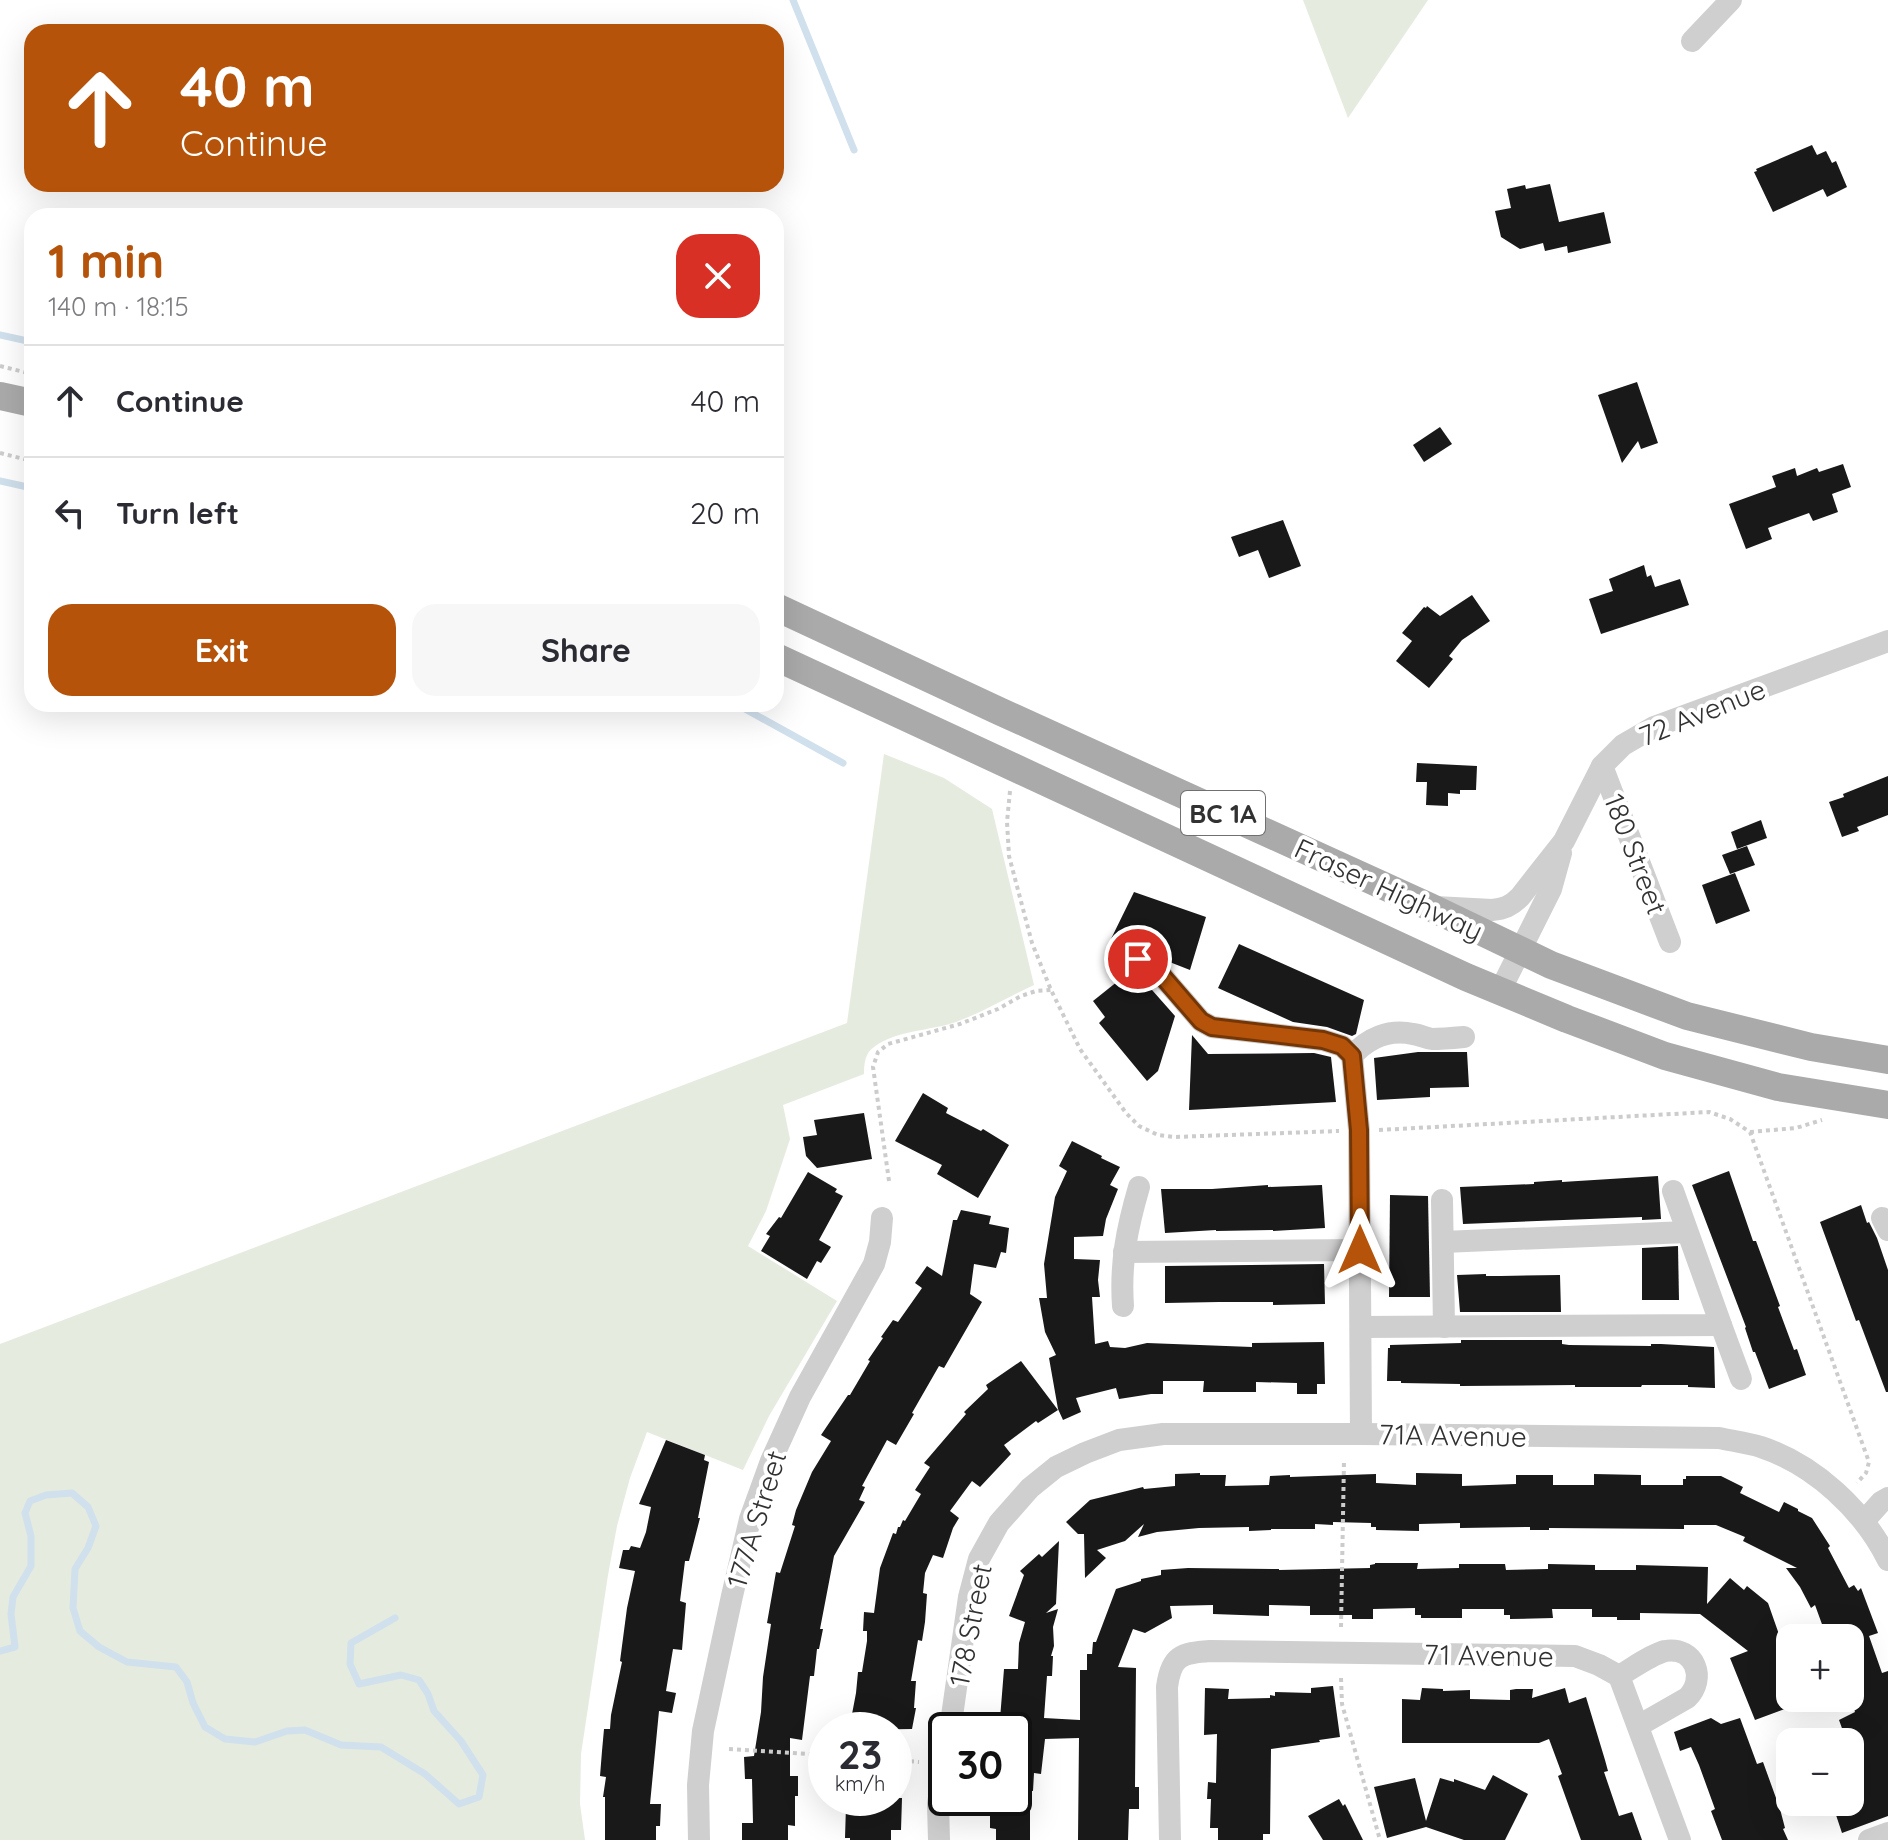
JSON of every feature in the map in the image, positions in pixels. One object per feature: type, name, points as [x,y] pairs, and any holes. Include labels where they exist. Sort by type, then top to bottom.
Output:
[{"type":"main road","points":[[0,396],[24,401]]},
{"type":"main road","name":"Fraser Highway","points":[[784,611],[1551,965],[1687,1016],[1811,1047],[1888,1060]]},
{"type":"main road","name":"Fraser Highway","points":[[784,661],[1500,991],[1567,1019],[1665,1056],[1778,1087],[1888,1105]]},
{"type":"street","points":[[1692,41],[1731,0]]},
{"type":"street","name":"72 Avenue","points":[[1430,907],[1492,910],[1511,905],[1564,841],[1602,766],[1623,745],[1654,727],[1888,641]]},
{"type":"street","name":"180 Street","points":[[1602,766],[1670,942]]},
{"type":"street","name":"72 Avenue","points":[[1500,991],[1551,889],[1564,841]]},
{"type":"street","points":[[1117,959],[1150,962],[1201,1021],[1212,1027],[1323,1040],[1342,1046],[1352,1056]]},
{"type":"street","points":[[1361,1434],[1360,1250],[1351,1131],[1352,1056],[1362,1044],[1394,1032],[1430,1039],[1464,1037]]},
{"type":"street","points":[[1123,1306],[1121,1276],[1127,1227],[1139,1187]]},
{"type":"street","points":[[1673,1191],[1741,1379]]},
{"type":"street","points":[[1442,1200],[1444,1327]]},
{"type":"street","name":"177A Street","points":[[699,1840],[698,1785],[703,1731],[750,1519],[771,1461],[800,1397],[874,1264],[882,1218]]},
{"type":"street","points":[[1443,1242],[1687,1232]]},
{"type":"street","points":[[1124,1252],[1360,1250]]},
{"type":"street","points":[[1361,1327],[1721,1325]]},
{"type":"street","name":"71A Avenue","points":[[999,1523],[1030,1488],[1056,1467],[1119,1440],[1163,1434],[1719,1438],[1761,1447],[1798,1465],[1841,1497],[1864,1521],[1888,1560]]},
{"type":"street","points":[[1864,1521],[1888,1498]]},
{"type":"street","name":"178 Street","points":[[953,1712],[969,1597],[979,1559],[999,1523]]},
{"type":"street","points":[[1638,1726],[1693,1692],[1698,1676],[1692,1660],[1677,1651],[1668,1651],[1619,1676],[1680,1840]]},
{"type":"street","name":"71 Avenue","points":[[1170,1840],[1167,1687],[1169,1671],[1175,1660],[1189,1653],[1575,1656],[1619,1676]]},
{"type":"street","points":[[938,1816],[939,1840]]},
{"type":"street","points":[[1869,1840],[1888,1833]]},
{"type":"path","points":[[0,366],[24,372]]},
{"type":"path","points":[[0,453],[24,459]]},
{"type":"path","points":[[1011,785],[1007,822],[1009,856],[1032,943],[1080,1049],[1126,1113],[1139,1126],[1158,1135],[1174,1137],[1351,1131]]},
{"type":"path","points":[[889,1181],[873,1067],[878,1052],[888,1044],[960,1024],[1021,996],[1051,990]]},
{"type":"path","points":[[1750,1132],[1796,1128],[1830,1118]]},
{"type":"path","points":[[1341,1627],[1344,1460]]},
{"type":"path","points":[[1341,1678],[1342,1704],[1380,1840]]},
{"type":"path","points":[[729,1749],[808,1754]]},
{"type":"path","points":[[912,1761],[919,1762]]},
{"type":"shaded area","points":[[1303,0],[1428,0],[1348,118]]},
{"type":"shaded area","points":[[884,754],[944,778],[992,809],[1034,985],[956,1022],[883,1041],[869,1052],[864,1074],[783,1105],[790,1139],[766,1211],[748,1246],[837,1301],[769,1416],[743,1470],[647,1432],[630,1478],[608,1575],[581,1754],[580,1804],[585,1840],[0,1840],[0,1344],[847,1023]]},
{"type":"building","points":[[1812,145],[1817,155],[1826,151],[1832,163],[1836,161],[1847,187],[1827,197],[1823,189],[1773,212],[1754,172]]},
{"type":"building","points":[[1550,184],[1559,222],[1604,212],[1611,243],[1568,253],[1567,246],[1545,251],[1543,243],[1520,249],[1501,237],[1495,211],[1511,208],[1507,189]]},
{"type":"building","points":[[1637,382],[1658,443],[1641,449],[1638,441],[1622,463],[1598,395]]},
{"type":"building","points":[[1440,427],[1452,444],[1424,462],[1413,445]]},
{"type":"building","points":[[1843,464],[1851,487],[1832,494],[1838,512],[1813,521],[1809,513],[1768,528],[1772,539],[1746,549],[1729,504],[1776,487],[1772,476],[1795,468],[1797,476],[1817,468],[1819,472]]},
{"type":"building","points":[[1283,520],[1301,566],[1269,578],[1258,550],[1239,557],[1231,537]]},
{"type":"building","points":[[1644,565],[1647,577],[1651,575],[1655,587],[1680,579],[1689,605],[1601,634],[1589,599],[1613,591],[1609,579]]},
{"type":"building","points":[[1472,595],[1490,621],[1462,640],[1449,656],[1453,659],[1429,688],[1396,661],[1412,641],[1402,633],[1424,607],[1440,616]]},
{"type":"building","points":[[1417,763],[1477,766],[1476,790],[1448,793],[1448,806],[1426,805],[1427,782],[1416,782]]},
{"type":"building","points":[[1888,776],[1888,815],[1857,827],[1859,831],[1842,837],[1829,802]]},
{"type":"building","points":[[1761,820],[1767,838],[1737,849],[1731,832]]},
{"type":"building","points":[[1747,846],[1755,865],[1730,874],[1722,855]]},
{"type":"building","points":[[1735,873],[1750,911],[1716,924],[1702,885]]},
{"type":"building","points":[[1134,892],[1206,917],[1190,970],[1167,961],[1153,948],[1126,945],[1111,939]]},
{"type":"building","points":[[1239,944],[1364,1000],[1356,1034],[1352,1036],[1327,1027],[1293,1022],[1218,988]]},
{"type":"building","points":[[1128,973],[1137,973],[1175,1016],[1158,1071],[1147,1081],[1099,1023],[1105,1017],[1093,1001]]},
{"type":"building","points":[[1192,1035],[1208,1054],[1314,1053],[1331,1057],[1336,1102],[1189,1110]]},
{"type":"building","points":[[1418,1052],[1467,1052],[1469,1087],[1430,1088],[1430,1097],[1377,1100],[1374,1058]]},
{"type":"building","points":[[923,1093],[948,1108],[946,1113],[981,1131],[983,1129],[1009,1145],[978,1198],[937,1174],[942,1165],[895,1141]]},
{"type":"building","points":[[864,1113],[872,1159],[817,1168],[806,1156],[803,1137],[817,1135],[814,1120]]},
{"type":"building","points":[[1072,1141],[1120,1167],[1110,1185],[1118,1189],[1103,1236],[1074,1237],[1074,1259],[1100,1260],[1100,1297],[1092,1297],[1095,1344],[1108,1341],[1110,1347],[1125,1348],[1147,1343],[1252,1347],[1252,1343],[1324,1342],[1325,1384],[1317,1384],[1317,1394],[1297,1394],[1297,1383],[1256,1382],[1256,1392],[1203,1392],[1204,1381],[1163,1381],[1163,1394],[1119,1399],[1116,1388],[1076,1398],[1081,1412],[1063,1420],[1058,1409],[1049,1358],[1056,1355],[1045,1332],[1039,1298],[1047,1298],[1044,1264],[1055,1197],[1067,1171],[1059,1166]]},
{"type":"building","points":[[1729,1171],[1806,1375],[1769,1389],[1692,1185]]},
{"type":"building","points":[[808,1172],[843,1196],[819,1240],[831,1247],[821,1263],[817,1261],[807,1279],[761,1251],[770,1236],[766,1234],[781,1218]]},
{"type":"building","points":[[1658,1176],[1661,1219],[1642,1220],[1642,1217],[1463,1224],[1460,1187]]},
{"type":"building","points":[[1322,1185],[1325,1228],[1165,1233],[1161,1189]]},
{"type":"building","points":[[1390,1195],[1428,1196],[1430,1297],[1389,1297]]},
{"type":"building","points":[[1861,1205],[1888,1270],[1888,1392],[1859,1320],[1856,1321],[1820,1222]]},
{"type":"building","points":[[961,1210],[991,1216],[989,1224],[1009,1228],[1006,1253],[1001,1252],[996,1268],[974,1264],[970,1294],[982,1302],[944,1368],[939,1366],[896,1445],[887,1440],[862,1486],[865,1487],[859,1500],[865,1502],[834,1556],[814,1676],[810,1676],[802,1740],[790,1738],[790,1776],[798,1776],[795,1826],[788,1825],[788,1840],[742,1840],[742,1823],[753,1823],[752,1779],[745,1779],[744,1757],[754,1756],[771,1624],[767,1623],[776,1572],[780,1573],[795,1526],[792,1525],[796,1510],[812,1472],[831,1441],[821,1435],[850,1395],[881,1337],[893,1320],[898,1322],[922,1288],[915,1283],[927,1266],[942,1276],[953,1220],[957,1220]]},
{"type":"building","points":[[1678,1246],[1679,1300],[1642,1300],[1642,1248]]},
{"type":"building","points":[[1324,1264],[1325,1304],[1165,1303],[1165,1266]]},
{"type":"building","points":[[1457,1275],[1560,1275],[1561,1312],[1460,1312]]},
{"type":"building","points":[[1461,1340],[1562,1340],[1562,1344],[1569,1345],[1714,1347],[1715,1388],[1688,1385],[1460,1386],[1387,1381],[1390,1345],[1461,1343]]},
{"type":"building","points":[[1021,1361],[1058,1410],[1038,1423],[1036,1421],[1004,1445],[1011,1454],[980,1487],[972,1481],[950,1511],[959,1518],[943,1558],[933,1555],[925,1573],[925,1622],[922,1641],[918,1640],[911,1681],[916,1681],[912,1729],[912,1712],[852,1712],[858,1672],[862,1672],[867,1641],[867,1631],[863,1631],[864,1612],[874,1613],[880,1568],[893,1533],[896,1534],[921,1494],[915,1490],[930,1467],[924,1463],[966,1414],[964,1412],[988,1389],[986,1385]]},
{"type":"building","points":[[666,1440],[705,1455],[704,1460],[709,1462],[700,1518],[689,1561],[685,1561],[680,1601],[686,1603],[682,1650],[673,1649],[666,1691],[676,1693],[672,1713],[659,1711],[650,1804],[661,1804],[660,1826],[656,1826],[656,1840],[605,1840],[603,1797],[606,1777],[600,1776],[604,1729],[610,1729],[635,1571],[619,1568],[623,1550],[629,1550],[631,1546],[640,1548],[646,1532],[651,1507],[639,1504]]},
{"type":"building","points":[[1416,1473],[1462,1474],[1462,1486],[1516,1484],[1516,1475],[1553,1475],[1553,1485],[1594,1485],[1594,1474],[1641,1475],[1641,1485],[1683,1485],[1686,1476],[1721,1476],[1743,1487],[1740,1493],[1779,1512],[1784,1502],[1812,1518],[1830,1546],[1828,1548],[1849,1588],[1854,1585],[1858,1591],[1861,1588],[1878,1633],[1869,1636],[1882,1673],[1888,1671],[1888,1816],[1842,1833],[1836,1816],[1864,1816],[1864,1728],[1842,1728],[1839,1720],[1855,1712],[1864,1712],[1864,1624],[1822,1624],[1815,1605],[1811,1608],[1786,1568],[1797,1568],[1743,1541],[1745,1537],[1716,1525],[1684,1525],[1684,1529],[1530,1530],[1530,1527],[1460,1528],[1460,1523],[1419,1524],[1419,1531],[1376,1530],[1371,1523],[1333,1522],[1333,1525],[1315,1524],[1315,1529],[1249,1531],[1249,1527],[1199,1528],[1138,1537],[1144,1524],[1125,1541],[1097,1550],[1106,1558],[1085,1578],[1084,1534],[1078,1534],[1066,1522],[1090,1500],[1143,1487],[1175,1486],[1175,1474],[1226,1475],[1225,1486],[1269,1485],[1270,1476],[1290,1475],[1376,1474],[1376,1483],[1416,1485]]},
{"type":"building","points":[[1059,1541],[1056,1604],[1046,1613],[1058,1609],[1053,1627],[1052,1676],[1047,1676],[1044,1718],[1080,1720],[1080,1670],[1087,1670],[1087,1654],[1092,1654],[1093,1642],[1096,1642],[1116,1589],[1161,1575],[1161,1570],[1370,1568],[1375,1563],[1418,1563],[1417,1569],[1459,1568],[1459,1564],[1505,1564],[1506,1570],[1548,1569],[1548,1564],[1595,1565],[1595,1570],[1636,1570],[1636,1565],[1708,1567],[1707,1604],[1730,1578],[1744,1590],[1747,1586],[1768,1603],[1776,1626],[1777,1712],[1755,1720],[1730,1658],[1748,1651],[1700,1614],[1640,1613],[1640,1620],[1617,1620],[1617,1617],[1592,1617],[1592,1609],[1552,1609],[1553,1618],[1510,1619],[1510,1615],[1504,1615],[1504,1609],[1462,1609],[1462,1618],[1421,1618],[1421,1615],[1415,1615],[1415,1608],[1373,1609],[1373,1619],[1352,1619],[1352,1615],[1310,1615],[1310,1606],[1269,1605],[1269,1616],[1213,1614],[1213,1605],[1170,1606],[1172,1618],[1145,1633],[1133,1629],[1118,1667],[1136,1668],[1135,1787],[1139,1787],[1139,1809],[1129,1809],[1128,1840],[1078,1840],[1079,1738],[1045,1739],[1041,1774],[1034,1773],[1032,1791],[1032,1712],[1001,1712],[1004,1669],[1018,1669],[1019,1643],[1025,1622],[1009,1616],[1024,1575],[1020,1571],[1039,1554],[1042,1557]]},
{"type":"building","points":[[1333,1686],[1340,1737],[1271,1749],[1270,1834],[1263,1834],[1263,1840],[1218,1840],[1218,1828],[1210,1828],[1211,1799],[1207,1799],[1208,1782],[1216,1783],[1217,1734],[1204,1735],[1205,1688],[1229,1689],[1228,1699],[1270,1698],[1270,1695],[1275,1696],[1275,1692],[1311,1693],[1311,1688]]},
{"type":"building","points":[[1422,1688],[1470,1690],[1470,1699],[1510,1700],[1510,1690],[1516,1689],[1533,1689],[1532,1698],[1565,1688],[1569,1703],[1586,1697],[1608,1771],[1604,1772],[1619,1816],[1632,1812],[1642,1840],[1581,1840],[1558,1776],[1562,1774],[1549,1739],[1539,1743],[1402,1743],[1402,1699],[1420,1700]]},
{"type":"building","points":[[1711,1718],[1721,1724],[1740,1718],[1757,1764],[1763,1762],[1776,1798],[1776,1816],[1782,1816],[1788,1840],[1722,1840],[1711,1811],[1715,1809],[1691,1747],[1680,1751],[1674,1732]]},
{"type":"building","points":[[1493,1775],[1528,1794],[1505,1840],[1464,1840],[1426,1827],[1387,1838],[1374,1787],[1415,1778],[1426,1821],[1440,1778],[1454,1782],[1454,1779],[1485,1790]]},
{"type":"building","points":[[1339,1799],[1343,1806],[1345,1804],[1363,1840],[1323,1840],[1308,1816]]},
{"type":"building","points":[[846,1816],[901,1816],[901,1830],[891,1830],[891,1840],[845,1838]]},
{"type":"building","points":[[990,1816],[1030,1816],[1030,1840],[996,1840],[996,1829],[990,1828]]},
{"type":"waterway","points":[[793,0],[854,150]]},
{"type":"waterway","points":[[0,335],[24,340]]},
{"type":"waterway","points":[[0,481],[24,486]]},
{"type":"waterway","points":[[751,712],[843,763]]},
{"type":"waterway","points":[[0,1651],[15,1647],[11,1614],[13,1597],[31,1566],[31,1536],[25,1513],[30,1501],[46,1495],[72,1493],[88,1507],[96,1526],[88,1548],[75,1569],[73,1608],[80,1631],[99,1647],[127,1662],[176,1667],[187,1682],[205,1727],[225,1739],[255,1742],[287,1731],[305,1730],[341,1745],[381,1747],[425,1774],[459,1804],[479,1797],[483,1775],[461,1741],[434,1711],[419,1680],[401,1675],[359,1684],[350,1664],[351,1643],[395,1618]]},
{"type":"route","points":[[1138,959],[1150,962],[1201,1021],[1212,1027],[1323,1040],[1342,1046],[1352,1056],[1359,1130],[1360,1250]]}]
